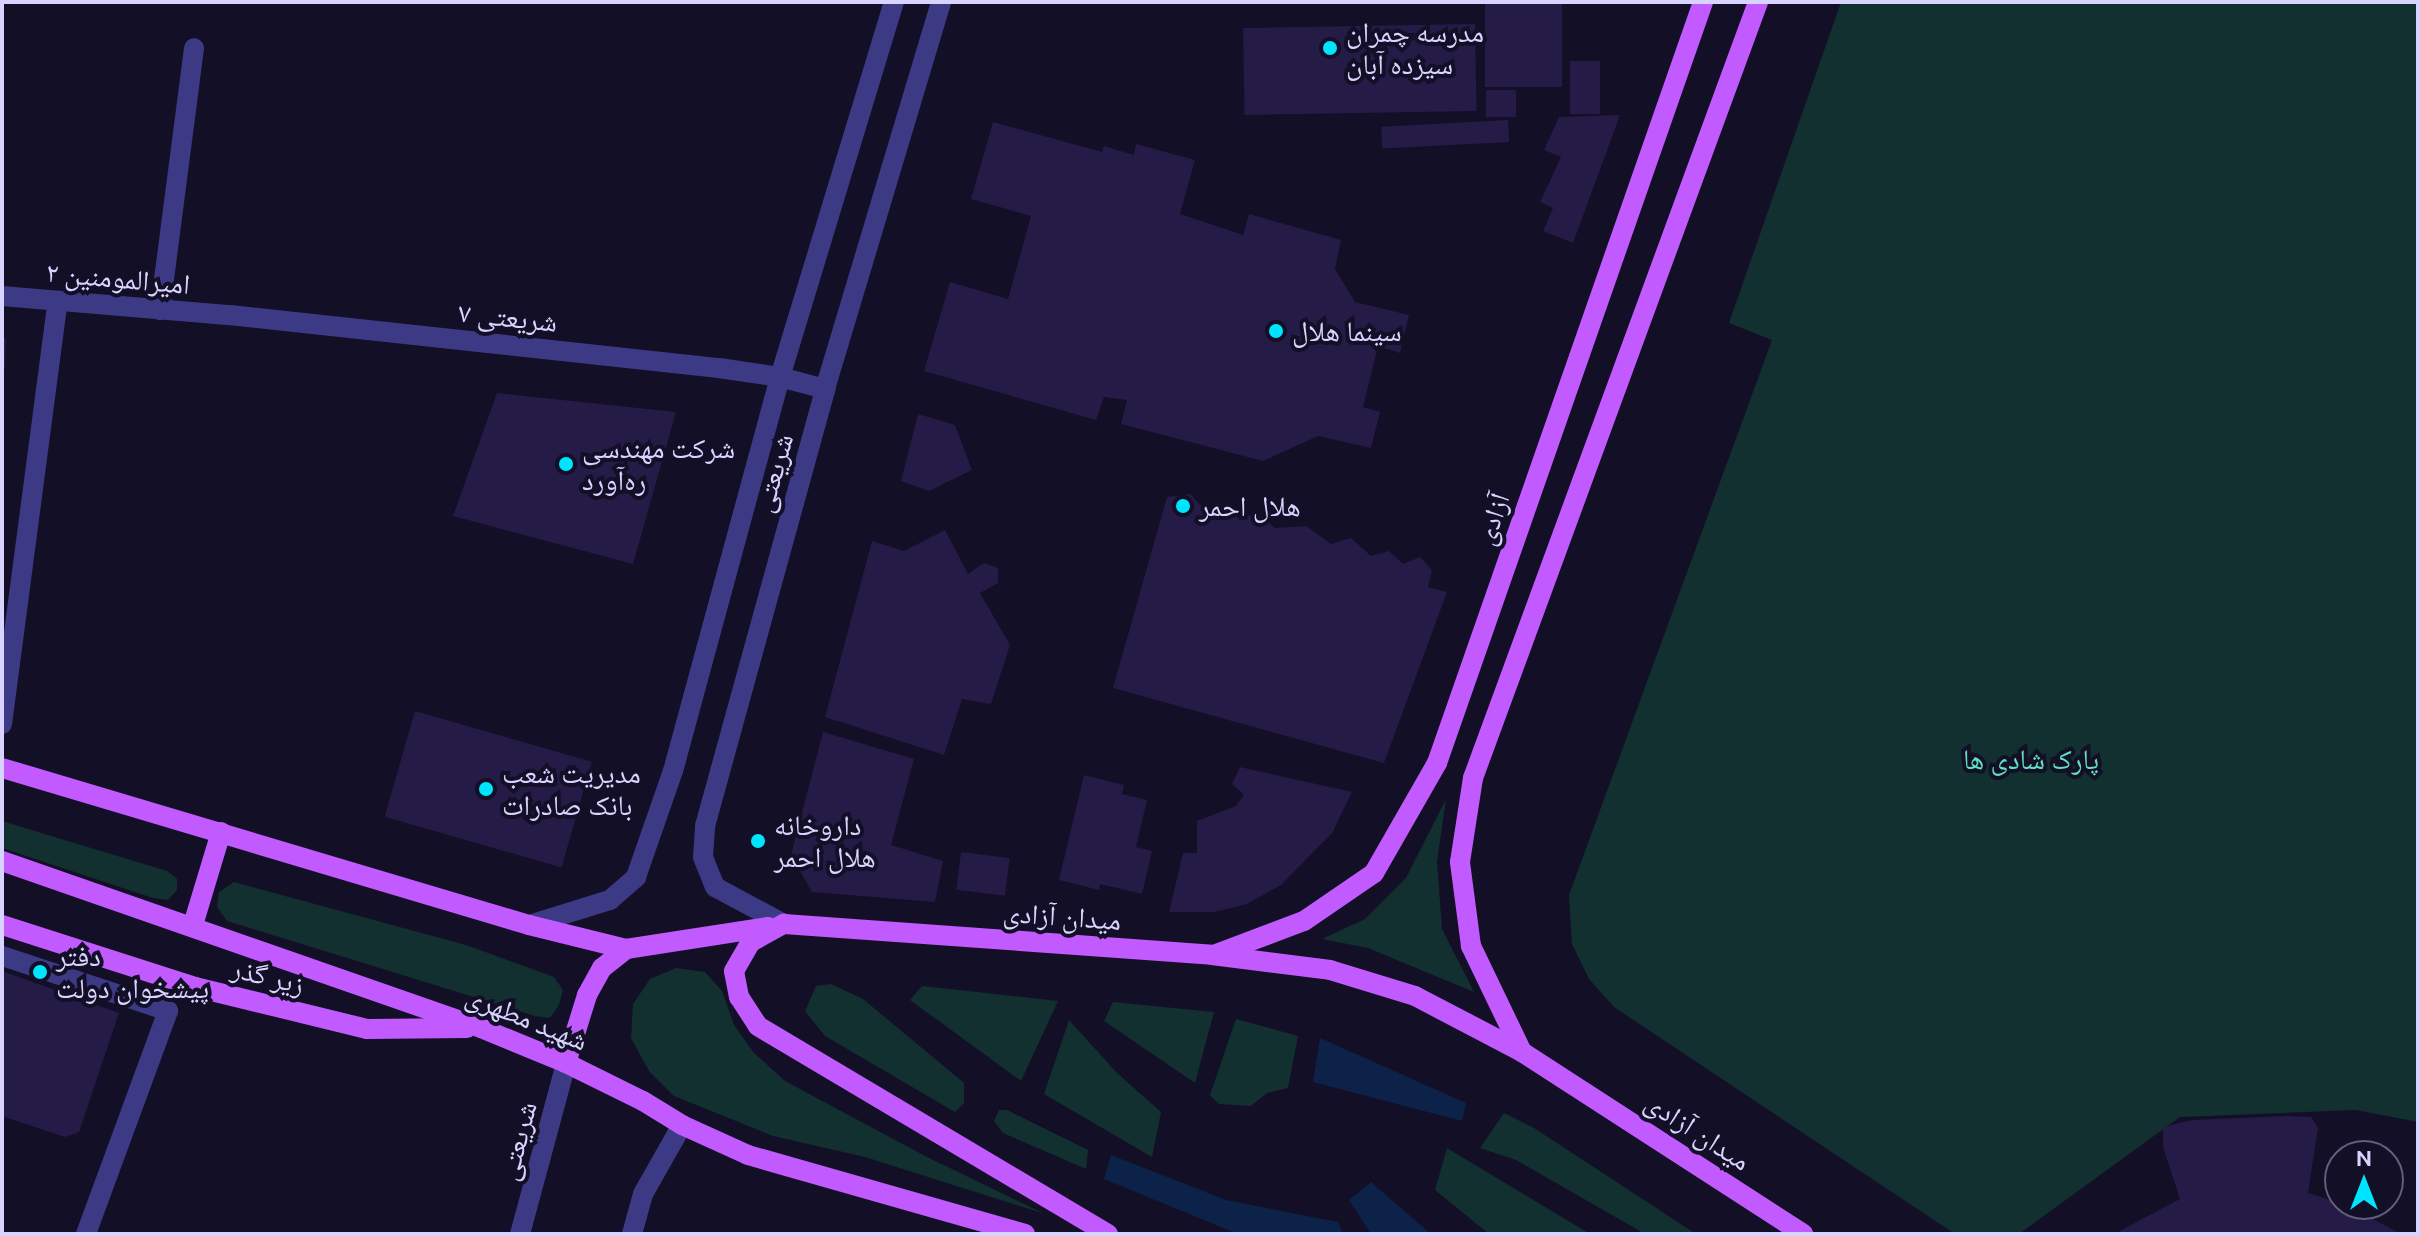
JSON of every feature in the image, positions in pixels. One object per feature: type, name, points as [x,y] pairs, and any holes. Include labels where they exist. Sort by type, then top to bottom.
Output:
[{"type":"main road","name":"آزادی","points":[[1212,955],[1304,921],[1374,873],[1437,763],[1703,2]]},
{"type":"main road","points":[[1522,1052],[1471,946],[1460,862],[1473,778],[1758,2]]},
{"type":"main road","points":[[2,768],[529,925],[626,949],[784,924]]},
{"type":"main road","points":[[193,925],[221,832]]},
{"type":"main road","name":"شهید مطهری","points":[[2,861],[193,925],[481,1028],[566,1063],[643,1101],[682,1125],[748,1155],[1025,1234]]},
{"type":"main road","name":"میدان آزادی","points":[[784,924],[1212,955],[1330,970],[1415,996],[1522,1052],[1803,1234]]},
{"type":"main road","points":[[784,924],[751,942],[734,971],[739,997],[758,1026],[1108,1234]]},
{"type":"main road","name":"زیر گذر","points":[[2,925],[195,987],[367,1029],[481,1028]]},
{"type":"main road","points":[[566,1063],[587,995],[602,968],[626,949]]},
{"type":"street","points":[[529,925],[610,900],[636,877],[673,771],[780,377],[894,2]]},
{"type":"street","name":"شریعتی","points":[[784,924],[715,887],[703,857],[705,826],[825,389],[941,2]]},
{"type":"street","points":[[160,310],[194,48]]},
{"type":"street","name":"امیرالمومنین ۲","points":[[2,296],[230,315]]},
{"type":"street","points":[[2,724],[58,301]]},
{"type":"street","name":"شریعتی ۷","points":[[230,315],[780,377],[825,389]]},
{"type":"street","points":[[2,956],[168,1011],[86,1234]]},
{"type":"street","name":"شریعتی","points":[[520,1234],[566,1063]]},
{"type":"street","points":[[632,1234],[643,1194],[682,1125]]},
{"type":"green space","name":"پارک شادی ها","points":[[1841,2],[2418,2],[2418,1122],[2356,1110],[2180,1117],[2019,1234],[1955,1234],[1614,1007],[1589,979],[1572,944],[1569,895],[1772,340],[1729,323]]},
{"type":"green space","points":[[1446,799],[1437,862],[1442,929],[1474,992],[1368,948],[1322,939],[1365,919],[1406,878]]},
{"type":"green space","points":[[2,821],[167,871],[177,879],[177,890],[168,900],[153,898],[2,848]]},
{"type":"green space","points":[[234,882],[466,945],[554,977],[563,990],[559,1005],[550,1018],[535,1016],[227,921],[217,907],[219,892]]},
{"type":"green space","points":[[676,968],[705,972],[722,991],[734,1025],[754,1053],[785,1081],[927,1157],[1045,1214],[865,1157],[773,1136],[674,1096],[649,1071],[631,1038],[633,1004],[650,979]]},
{"type":"green space","points":[[831,984],[863,999],[964,1083],[964,1103],[955,1112],[825,1036],[805,1011],[816,986]]},
{"type":"green space","points":[[922,986],[1058,1001],[1021,1081],[910,1000]]},
{"type":"green space","points":[[1113,1002],[1214,1012],[1195,1083],[1104,1021]]},
{"type":"green space","points":[[1236,1019],[1298,1036],[1288,1088],[1267,1093],[1251,1106],[1219,1104],[1210,1095]]},
{"type":"green space","points":[[1069,1020],[1117,1073],[1161,1112],[1152,1157],[1044,1094]]},
{"type":"green space","points":[[999,1110],[1007,1110],[1088,1150],[1086,1169],[1003,1133],[994,1121]]},
{"type":"green space","points":[[1504,1113],[1534,1128],[1696,1234],[1645,1234],[1516,1160],[1480,1148]]},
{"type":"green space","points":[[1447,1148],[1590,1234],[1489,1234],[1435,1190]]},
{"type":"water","points":[[1320,1038],[1466,1103],[1462,1121],[1313,1082]]},
{"type":"water","points":[[1111,1155],[1226,1200],[1338,1222],[1343,1234],[1238,1234],[1104,1179]]},
{"type":"water","points":[[1371,1182],[1431,1234],[1371,1234],[1349,1200]]},
{"type":"building","points":[[1485,2],[1562,2],[1562,87],[1485,87]]},
{"type":"building","points":[[1475,24],[1477,111],[1245,115],[1243,28]]},
{"type":"building","points":[[1570,61],[1600,61],[1600,114],[1570,114]]},
{"type":"building","points":[[1486,90],[1516,90],[1516,117],[1486,117]]},
{"type":"building","points":[[1620,115],[1573,243],[1543,231],[1553,208],[1540,202],[1561,157],[1544,150],[1559,117]]},
{"type":"building","points":[[1508,120],[1509,142],[1382,149],[1381,127]]},
{"type":"building","points":[[993,122],[1102,152],[1104,146],[1134,155],[1136,144],[1195,160],[1180,214],[1243,235],[1249,214],[1341,240],[1335,269],[1355,302],[1409,315],[1400,353],[1378,346],[1363,407],[1380,412],[1371,448],[1318,436],[1263,461],[1121,424],[1127,400],[1104,397],[1096,420],[924,371],[950,282],[1008,299],[1031,216],[971,199]]},
{"type":"building","points":[[2,338],[6,338],[5,369],[2,369]]},
{"type":"building","name":"شرکت مهندسی ره‌آورد","points":[[497,393],[676,412],[633,564],[453,516]]},
{"type":"building","points":[[918,414],[955,425],[972,470],[929,491],[901,481]]},
{"type":"building","points":[[1190,494],[1206,511],[1223,504],[1238,518],[1258,514],[1275,528],[1306,526],[1331,544],[1351,538],[1371,556],[1389,551],[1403,564],[1420,557],[1432,570],[1428,587],[1447,592],[1384,763],[1113,688],[1167,497]]},
{"type":"building","points":[[945,530],[968,574],[984,563],[998,568],[998,583],[980,593],[1010,645],[991,704],[962,699],[944,755],[825,717],[872,541],[904,551]]},
{"type":"building","name":"مدیریت شعب بانک صادرات","points":[[415,711],[592,762],[562,867],[385,817]]},
{"type":"building","points":[[823,732],[914,759],[891,845],[943,861],[935,902],[812,892],[791,855]]},
{"type":"building","points":[[1240,767],[1352,792],[1332,833],[1281,885],[1247,904],[1214,912],[1169,912],[1183,853],[1197,853],[1197,821],[1236,806],[1244,795],[1232,784]]},
{"type":"building","points":[[1084,775],[1124,785],[1122,794],[1147,800],[1136,847],[1152,851],[1142,894],[1100,884],[1099,890],[1059,880]]},
{"type":"building","points":[[961,852],[1010,858],[1005,896],[956,890]]},
{"type":"building","points":[[2,971],[119,1013],[79,1132],[65,1137],[2,1116]]},
{"type":"building","points":[[2311,1117],[2318,1128],[2308,1193],[2324,1198],[2324,1220],[2375,1220],[2401,1234],[2114,1234],[2180,1199],[2163,1147],[2163,1127],[2192,1120]]},
{"type":"place","name":"مدرسه چمران سیزده آبان","points":[[1330,48]]},
{"type":"place","name":"سینما هلال","points":[[1276,331]]},
{"type":"place","name":"شرکت مهندسی ره‌آورد","points":[[566,464]]},
{"type":"place","name":"هلال احمر","points":[[1183,506]]},
{"type":"place","name":"مدیریت شعب بانک صادرات","points":[[486,789]]},
{"type":"place","name":"داروخانه هلال احمر","points":[[758,841]]},
{"type":"place","name":"دفتر پیشخوان دولت","points":[[40,972]]}]
